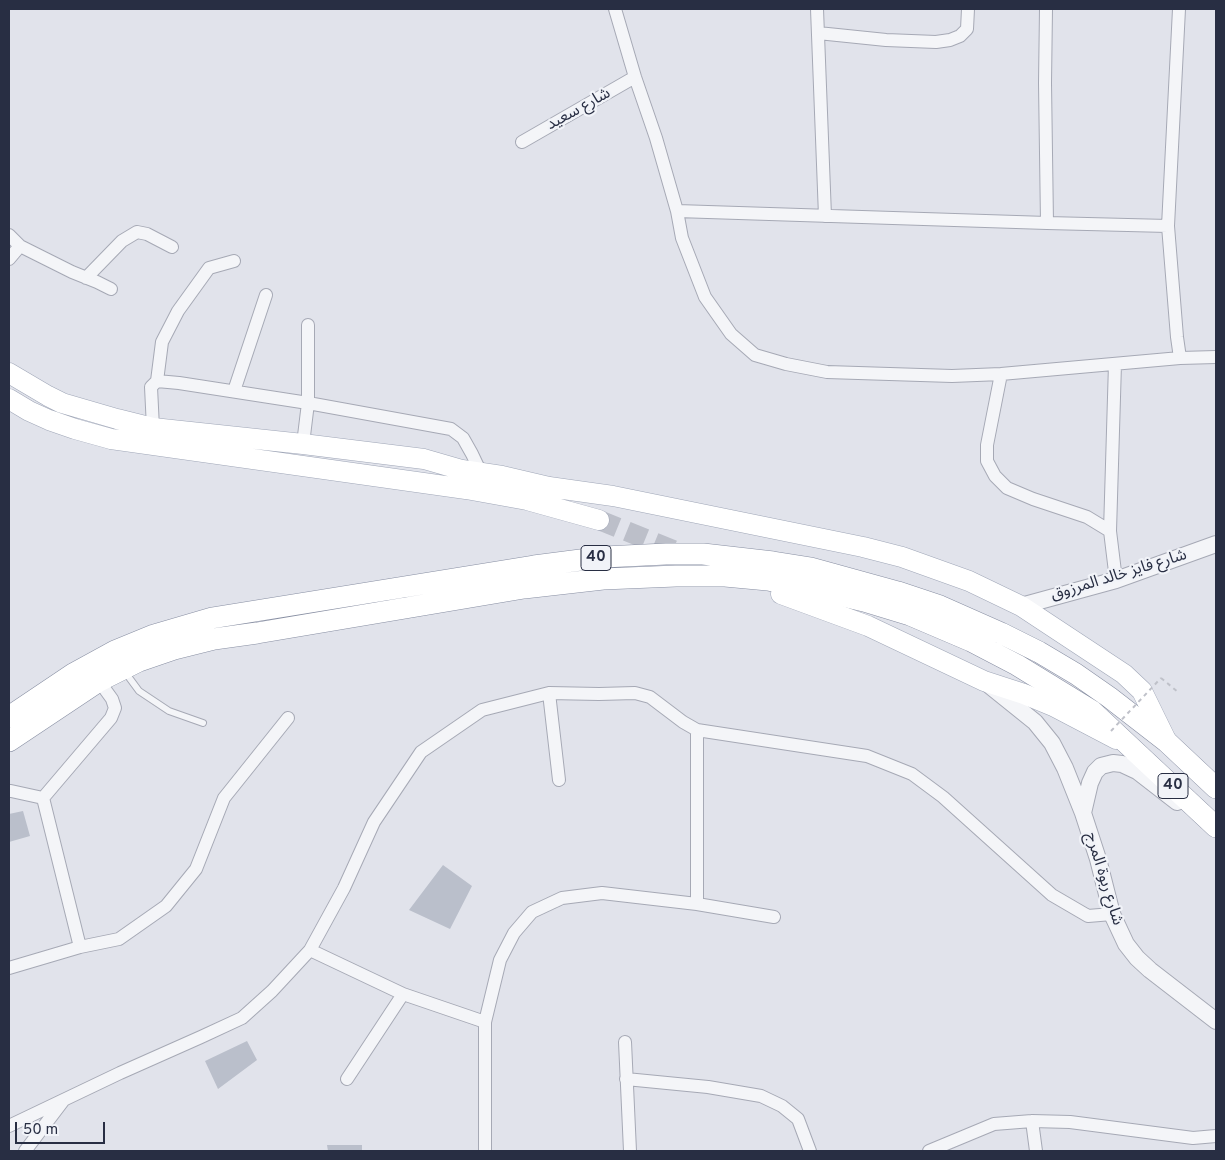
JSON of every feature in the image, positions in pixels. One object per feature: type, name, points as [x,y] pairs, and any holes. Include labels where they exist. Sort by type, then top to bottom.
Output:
[{"type":"highway","name":"40","points":[[9,717],[73,674],[115,651],[154,635],[212,618],[534,566],[604,557],[703,554],[811,568],[898,592],[940,606],[1001,632],[1076,674],[1167,742],[1216,788]]},
{"type":"highway","name":"40","points":[[9,741],[99,682],[123,669],[139,661],[174,649],[214,638],[275,630],[524,588],[612,579],[676,576],[733,577],[768,580],[835,594],[919,618],[971,641],[1017,665],[1092,711],[1214,825]]},
{"type":"main road","points":[[9,373],[62,403],[153,428],[424,459],[462,470],[502,476],[549,487],[613,496],[863,547],[902,557],[969,581],[1021,606],[1124,674],[1142,691],[1167,742]]},
{"type":"main road","points":[[9,398],[29,411],[49,420],[111,439],[466,489],[527,500],[599,520]]},
{"type":"main road","points":[[781,594],[868,626],[984,681],[1053,706],[1129,745]]},
{"type":"street","points":[[615,9],[635,77],[656,138],[677,211],[682,238],[705,297],[731,334],[755,355],[786,364],[827,372],[952,376],[1001,374],[1180,358],[1216,357]]},
{"type":"street","points":[[817,9],[825,216]]},
{"type":"street","points":[[818,33],[894,40],[936,42],[950,40],[960,36],[967,30],[968,9]]},
{"type":"street","points":[[1046,9],[1047,224]]},
{"type":"street","points":[[1180,9],[1168,226],[1180,358]]},
{"type":"street","name":"شارع سعيد","points":[[522,142],[635,77]]},
{"type":"street","points":[[677,211],[1047,224],[1168,226]]},
{"type":"street","points":[[86,278],[122,241],[137,232],[148,234],[172,247]]},
{"type":"street","points":[[9,235],[20,246],[111,289]]},
{"type":"street","points":[[9,260],[20,246]]},
{"type":"street","points":[[153,428],[151,388],[157,381],[162,342],[178,311],[209,268],[234,261]]},
{"type":"street","points":[[234,391],[266,295]]},
{"type":"street","points":[[303,444],[308,403],[308,325]]},
{"type":"street","points":[[1115,364],[1110,531],[1116,580]]},
{"type":"street","points":[[1001,374],[988,445],[987,461],[995,476],[1007,488],[1087,517],[1110,531]]},
{"type":"street","points":[[157,381],[308,403],[451,429],[463,438],[481,473]]},
{"type":"street","name":"شارع فايز خالد المرزوق","points":[[1021,606],[1116,580],[1216,544]]},
{"type":"street","name":"شارع ربوة المرج","points":[[984,681],[1035,722],[1052,743],[1065,768],[1083,814],[1098,859],[1112,914],[1126,944],[1150,970],[1216,1021]]},
{"type":"street","points":[[43,798],[111,718],[115,708],[112,699],[99,682]]},
{"type":"street","points":[[549,693],[559,780]]},
{"type":"street","points":[[9,1126],[242,1018],[272,991],[310,950],[344,888],[374,822],[421,752],[482,710],[549,693],[635,693],[650,697],[696,730],[867,756],[912,774],[943,797],[1050,894],[1068,906],[1088,916],[1112,914]]},
{"type":"street","points":[[9,968],[80,947],[119,940],[166,906],[196,869],[224,798],[288,718]]},
{"type":"street","points":[[696,730],[698,904]]},
{"type":"street","name":"شارع ربوة المرج","points":[[1083,814],[1090,783],[1095,772],[1101,766],[1113,763],[1122,764],[1137,771],[1177,802],[1214,825]]},
{"type":"street","points":[[9,791],[43,798]]},
{"type":"street","points":[[43,798],[80,947]]},
{"type":"street","points":[[485,1151],[485,1022],[500,960],[514,933],[532,912],[562,898],[602,894],[698,904],[774,917]]},
{"type":"street","points":[[310,950],[403,994],[485,1022]]},
{"type":"street","points":[[346,1079],[403,994]]},
{"type":"street","points":[[624,1042],[630,1151]]},
{"type":"street","points":[[626,1079],[708,1087],[761,1096],[782,1106],[798,1119],[810,1151]]},
{"type":"street","points":[[25,1151],[64,1100]]},
{"type":"street","points":[[929,1151],[994,1124],[1032,1121],[1070,1122],[1193,1138],[1216,1136]]},
{"type":"street","points":[[1032,1121],[1036,1151]]},
{"type":"lane","points":[[123,669],[139,691],[169,711],[203,723]]},
{"type":"path","points":[[1111,731],[1161,678],[1178,692]]},
{"type":"building","points":[[23,811],[30,836],[9,842],[9,814]]},
{"type":"building","points":[[443,865],[472,886],[450,929],[409,910]]},
{"type":"building","points":[[247,1041],[257,1060],[218,1089],[205,1061]]},
{"type":"building","points":[[327,1145],[362,1145],[362,1151],[328,1151]]},
{"type":"tunnel","points":[[599,520],[683,554]]}]
